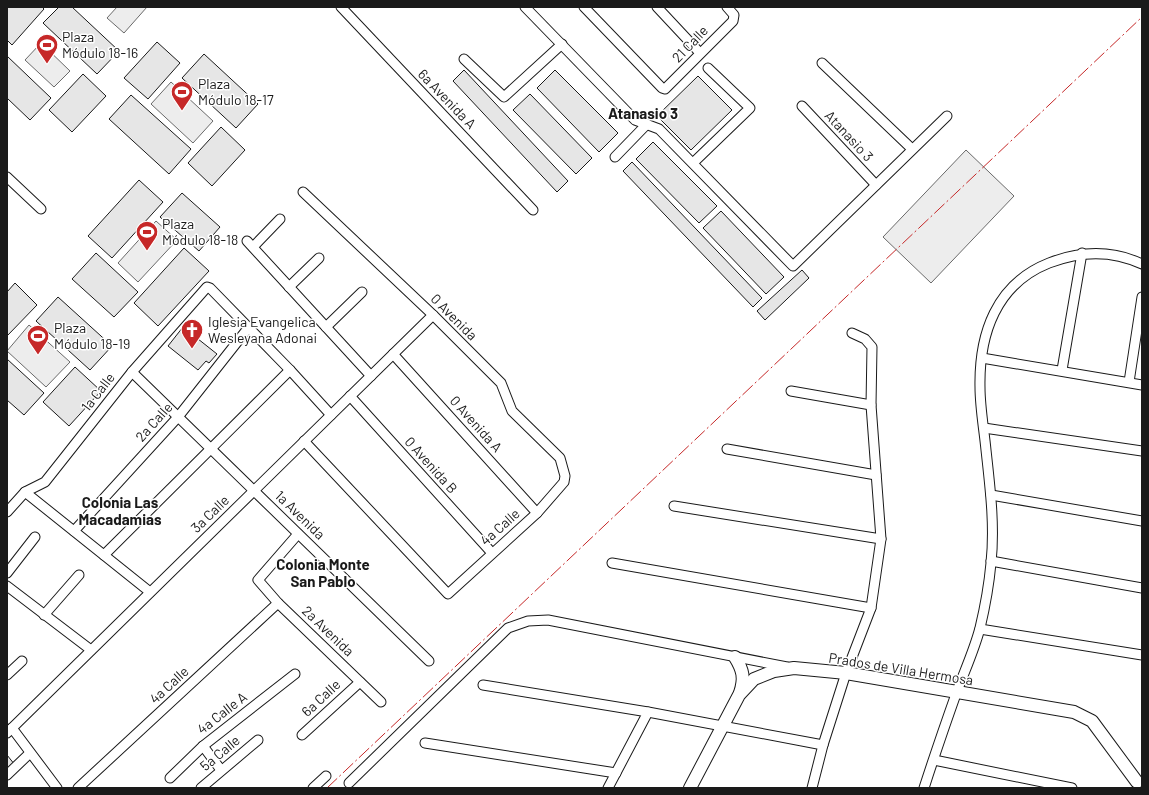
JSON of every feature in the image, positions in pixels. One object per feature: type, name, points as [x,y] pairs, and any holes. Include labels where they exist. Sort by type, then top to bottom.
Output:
[{"type":"main road","points":[[735,657],[742,668],[744,677],[739,695]]},
{"type":"main road","name":"Prados de Villa Hermosa","points":[[693,787],[722,726],[739,695],[754,679],[764,674],[794,668],[846,673],[1074,712],[1085,716],[1098,728],[1137,783]]},
{"type":"street","name":"6a Avenida A","points":[[341,7],[533,210]]},
{"type":"street","points":[[525,7],[635,120],[659,129],[793,266],[947,116]]},
{"type":"street","name":"21 Calle","points":[[584,7],[662,88],[669,87],[700,53],[733,21],[734,15],[727,7]]},
{"type":"street","points":[[657,7],[700,53]]},
{"type":"street","points":[[464,59],[504,97],[562,44]]},
{"type":"street","points":[[822,63],[912,149]]},
{"type":"street","points":[[693,163],[750,108],[708,68]]},
{"type":"street","name":"Atanasio 3","points":[[802,106],[876,185]]},
{"type":"street","points":[[615,157],[647,124]]},
{"type":"street","points":[[7,177],[41,209]]},
{"type":"street","name":"0 Avenida","points":[[303,192],[433,315],[501,383],[512,411],[559,457],[565,476]]},
{"type":"street","points":[[280,219],[250,244],[371,376]]},
{"type":"street","points":[[1062,370],[1082,253]]},
{"type":"street","points":[[924,788],[956,693],[980,629],[991,561],[991,495],[980,387],[982,358],[989,320],[995,309],[1014,285],[1036,268],[1061,258],[1082,253],[1122,256],[1142,264]]},
{"type":"street","points":[[290,287],[319,258]]},
{"type":"street","name":"1a Calle","points":[[7,512],[26,492],[44,482],[132,372],[204,288],[210,288],[249,327]]},
{"type":"street","points":[[326,326],[362,292]]},
{"type":"street","points":[[1128,382],[1142,297]]},
{"type":"street","name":"3a Calle","points":[[9,730],[433,315]]},
{"type":"street","points":[[249,327],[330,415]]},
{"type":"street","name":"2a Calle","points":[[74,531],[178,416],[249,327]]},
{"type":"street","points":[[812,788],[823,746],[846,673],[871,608],[881,539],[870,404],[872,347],[865,339],[852,333]]},
{"type":"street","name":"0 Avenida A","points":[[393,354],[537,513]]},
{"type":"street","points":[[982,358],[1062,370],[1142,385]]},
{"type":"street","points":[[104,555],[290,370]]},
{"type":"street","points":[[132,372],[254,490]]},
{"type":"street","points":[[791,391],[870,404]]},
{"type":"street","name":"0 Avenida B","points":[[350,396],[492,553]]},
{"type":"street","points":[[984,428],[1142,452]]},
{"type":"street","name":"4a Calle","points":[[304,441],[448,594],[537,513],[564,482],[565,476]]},
{"type":"street","points":[[726,449],[876,475]]},
{"type":"street","name":"1a Avenida","points":[[254,490],[429,661]]},
{"type":"street","points":[[26,492],[150,592]]},
{"type":"street","points":[[991,495],[1142,521]]},
{"type":"street","points":[[674,506],[881,539]]},
{"type":"street","name":"2a Avenida","points":[[298,534],[259,578],[259,582],[278,603],[382,702]]},
{"type":"street","points":[[7,573],[35,537]]},
{"type":"street","points":[[991,561],[1142,588]]},
{"type":"street","points":[[612,563],[871,608]]},
{"type":"street","points":[[44,616],[79,575]]},
{"type":"street","points":[[7,586],[44,616],[91,650]]},
{"type":"street","name":"4a Calle","points":[[78,788],[278,603]]},
{"type":"street","points":[[350,783],[508,628],[518,624],[548,620],[794,668]]},
{"type":"street","points":[[980,629],[1142,655]]},
{"type":"street","points":[[7,675],[22,661]]},
{"type":"street","name":"4a Calle A","points":[[170,778],[203,746],[295,674]]},
{"type":"street","name":"6a Calle","points":[[302,735],[360,682]]},
{"type":"street","points":[[483,685],[648,712],[823,746]]},
{"type":"street","points":[[608,788],[648,712]]},
{"type":"street","points":[[9,730],[30,753],[57,788]]},
{"type":"street","name":"5a Calle","points":[[201,788],[258,740]]},
{"type":"street","points":[[425,743],[616,773]]},
{"type":"street","points":[[203,746],[221,770]]},
{"type":"street","points":[[7,775],[30,753]]},
{"type":"street","points":[[934,760],[1072,788]]},
{"type":"street","points":[[313,788],[326,776]]},
{"type":"shaded area","points":[[117,7],[147,7],[124,33],[107,18]]},
{"type":"shaded area","name":"Plaza Módulo 18-16","points":[[41,43],[70,71],[54,87],[25,60]]},
{"type":"shaded area","name":"Plaza Módulo 18-17","points":[[171,82],[213,121],[193,143],[151,104]]},
{"type":"shaded area","points":[[966,150],[1014,196],[931,283],[883,237]]},
{"type":"shaded area","name":"Plaza Módulo 18-18","points":[[156,221],[177,240],[138,282],[118,263]]},
{"type":"shaded area","name":"Plaza Módulo 18-19","points":[[29,325],[70,362],[46,387],[7,351]]},
{"type":"building","points":[[7,7],[42,7],[44,9],[12,45],[7,40]]},
{"type":"building","points":[[59,7],[72,7],[119,51],[97,74],[43,23]]},
{"type":"building","points":[[157,42],[180,63],[148,99],[124,78]]},
{"type":"building","points":[[204,54],[258,104],[236,128],[182,78]]},
{"type":"building","points":[[7,56],[51,98],[30,120],[7,98]]},
{"type":"building","points":[[464,70],[568,181],[557,192],[453,81]]},
{"type":"building","points":[[555,70],[618,133],[599,152],[537,88]]},
{"type":"building","points":[[83,74],[106,96],[72,132],[49,110]]},
{"type":"building","points":[[698,76],[732,110],[691,150],[657,116]]},
{"type":"building","points":[[530,94],[592,158],[576,174],[513,110]]},
{"type":"building","points":[[131,95],[191,149],[169,174],[109,119]]},
{"type":"building","points":[[221,127],[245,150],[212,186],[188,163]]},
{"type":"building","points":[[653,142],[717,206],[699,223],[636,159]]},
{"type":"building","points":[[632,162],[762,298],[753,307],[623,171]]},
{"type":"building","points":[[139,180],[163,202],[112,258],[88,236]]},
{"type":"building","points":[[182,193],[220,227],[199,251],[160,217]]},
{"type":"building","points":[[721,211],[784,277],[766,294],[703,228]]},
{"type":"building","points":[[184,248],[209,271],[158,326],[134,303]]},
{"type":"building","points":[[96,253],[138,292],[114,317],[72,279]]},
{"type":"building","points":[[802,270],[809,278],[765,320],[757,311]]},
{"type":"building","points":[[15,283],[37,305],[7,336],[7,292]]},
{"type":"building","points":[[58,297],[112,346],[90,370],[36,321]]},
{"type":"building","name":"Iglesia Evangelica Wesleyana Adonai","points":[[183,327],[217,354],[209,363],[206,361],[198,370],[168,346]]},
{"type":"building","points":[[7,359],[44,393],[24,415],[7,400]]},
{"type":"building","points":[[75,367],[101,391],[69,426],[43,402]]},
{"type":"building","points":[[7,755],[15,765],[7,772]]},
{"type":"power","points":[[327,788],[1142,17]]},
{"type":"place","name":"Plaza Módulo 18-16","points":[[47,64]]},
{"type":"place","name":"Plaza Módulo 18-17","points":[[182,112]]},
{"type":"place","name":"Plaza Módulo 18-18","points":[[147,252]]},
{"type":"place","name":"Iglesia Evangelica Wesleyana Adonai","points":[[192,350]]},
{"type":"place","name":"Plaza Módulo 18-19","points":[[38,356]]},
{"type":"district","name":"Atanasio 3","points":[[643,114]]},
{"type":"district","name":"Colonia Las Macadamias","points":[[120,512]]},
{"type":"district","name":"Colonia Monte San Pablo","points":[[323,574]]}]
